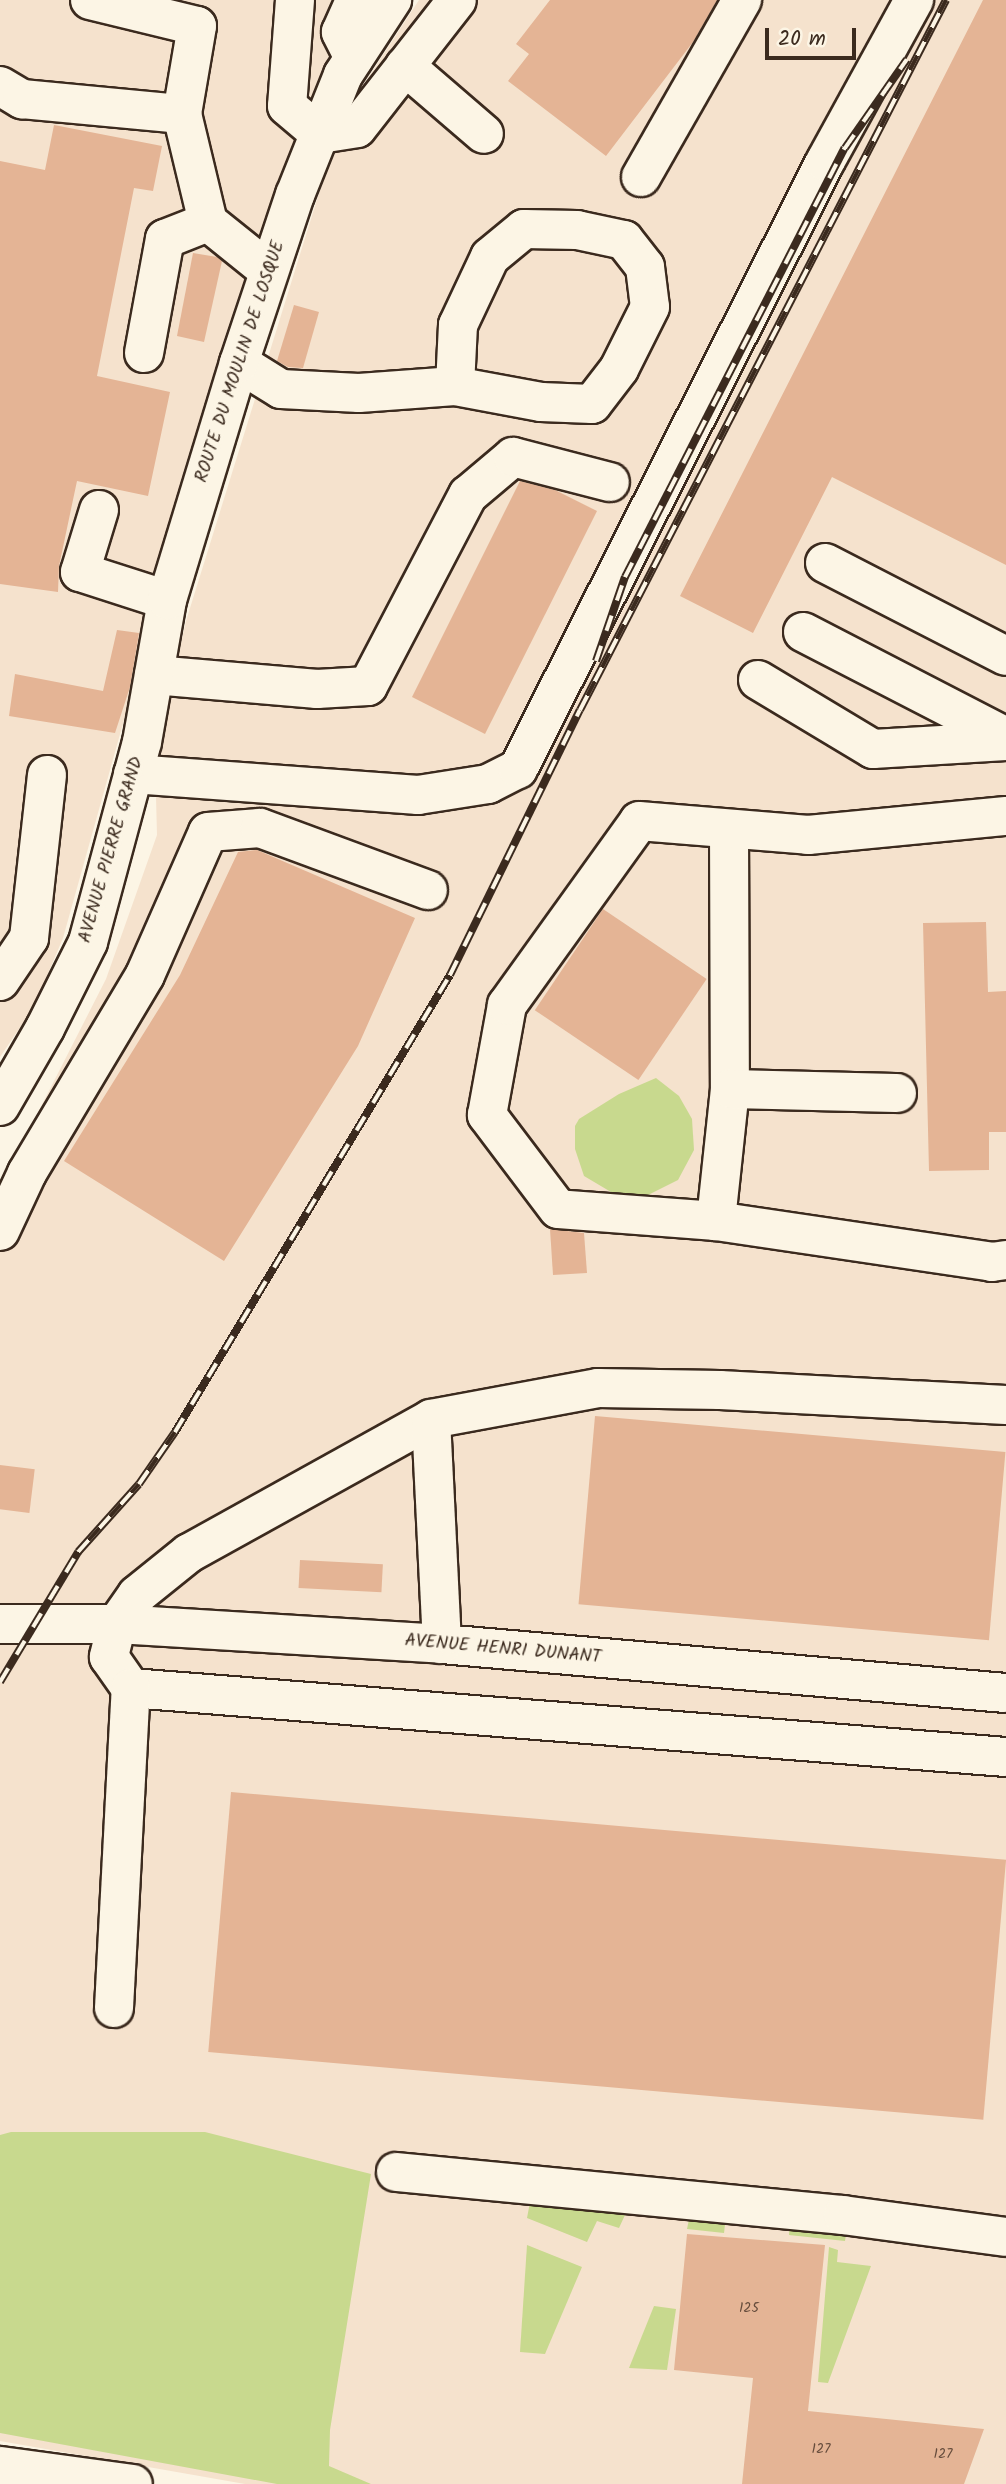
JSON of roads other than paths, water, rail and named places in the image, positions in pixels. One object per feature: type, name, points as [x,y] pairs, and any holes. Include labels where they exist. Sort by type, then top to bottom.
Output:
[{"type":"street","points":[[90,0],[197,26],[182,114],[208,222],[269,271]]},
{"type":"street","points":[[295,0],[287,106],[320,134],[357,128],[457,0]]},
{"type":"street","points":[[354,58],[341,32],[355,0]]},
{"type":"street","name":"ROUTE DU MOULIN DE LOSQUE","points":[[137,758],[167,600],[269,271],[344,75],[392,0]]},
{"type":"street","points":[[641,177],[742,0]]},
{"type":"street","points":[[137,758],[418,795],[488,784],[518,769],[825,162],[914,0]]},
{"type":"street","points":[[405,66],[484,134]]},
{"type":"street","points":[[0,86],[22,99],[182,114]]},
{"type":"street","points":[[144,353],[165,239],[208,222]]},
{"type":"street","points":[[239,363],[281,389],[359,393],[455,386],[541,402],[592,404],[619,369],[650,307],[645,267],[624,240],[577,230],[524,229],[490,257],[458,325],[455,386]]},
{"type":"street","points":[[153,675],[317,689],[368,686],[468,495],[513,457],[610,482]]},
{"type":"street","points":[[99,510],[80,572],[167,600]]},
{"type":"street","points":[[825,563],[1006,656]]},
{"type":"street","points":[[803,632],[1006,739]]},
{"type":"street","points":[[758,680],[873,749],[1006,739]]},
{"type":"street","name":"AVENUE PIERRE GRAND","points":[[0,1106],[45,1028],[88,942],[137,758]]},
{"type":"street","points":[[0,981],[29,938],[47,775]]},
{"type":"street","points":[[1006,816],[808,835],[639,821],[507,1005],[487,1115],[558,1209],[716,1221],[992,1262],[1006,1260]]},
{"type":"street","points":[[0,1231],[27,1173],[145,975],[208,832],[260,828],[428,890]]},
{"type":"street","points":[[716,1221],[730,1089],[729,829]]},
{"type":"street","points":[[730,1089],[897,1093]]},
{"type":"street","points":[[114,2008],[131,1688],[109,1657],[117,1624],[137,1595],[189,1553],[431,1419],[598,1388],[720,1390],[1006,1405]]},
{"type":"street","points":[[431,1419],[442,1644]]},
{"type":"street","name":"AVENUE HENRI DUNANT","points":[[0,1624],[117,1624],[442,1644],[1006,1693]]},
{"type":"street","points":[[131,1688],[1006,1757]]},
{"type":"street","points":[[396,2172],[843,2215],[1006,2237]]},
{"type":"street","points":[[15,2468],[74,2484]]},
{"type":"street","points":[[15,2468],[133,2484]]},
{"type":"railway","points":[[0,1682],[78,1552],[139,1484],[175,1432],[450,975],[580,710],[946,0]]},
{"type":"railway","points":[[596,661],[625,577],[845,148],[907,59]]}]
